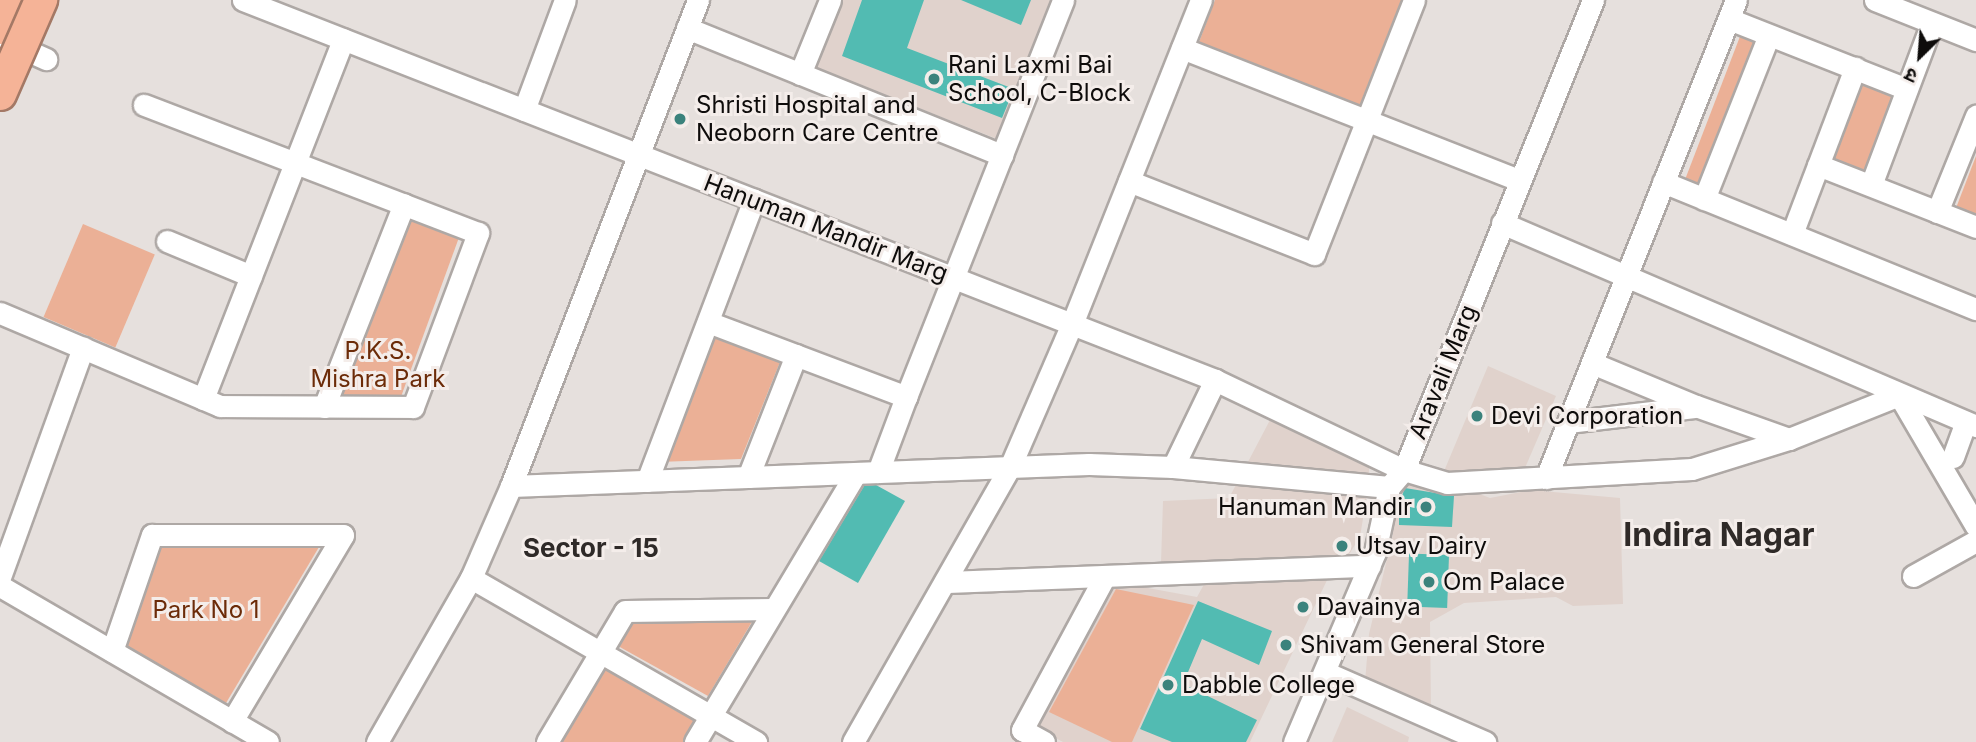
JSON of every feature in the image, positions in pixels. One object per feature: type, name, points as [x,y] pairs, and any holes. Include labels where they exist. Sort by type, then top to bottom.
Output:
[{"type":"highway","points":[[0,27],[12,0]]},
{"type":"highway","points":[[0,94],[41,0]]},
{"type":"street","name":"Hanuman Mandir Marg","points":[[243,0],[1214,380],[1405,470],[1447,482],[1692,469],[1789,439],[1899,395]]},
{"type":"street","points":[[524,110],[565,0]]},
{"type":"street","points":[[377,742],[471,578],[511,486],[698,0]]},
{"type":"street","points":[[800,74],[830,0]]},
{"type":"street","points":[[878,472],[1063,0]]},
{"type":"street","points":[[853,742],[1010,467],[1072,324],[1201,0]]},
{"type":"street","points":[[1129,181],[1314,254],[1414,0]]},
{"type":"street","name":"Aravali Marg","points":[[1294,742],[1370,566],[1389,487],[1405,470],[1518,180],[1593,0]]},
{"type":"street","points":[[1875,0],[1976,40]]},
{"type":"street","points":[[1546,478],[1732,9],[1769,35],[1908,89]]},
{"type":"street","points":[[1871,185],[1932,23]]},
{"type":"street","points":[[687,28],[1002,155]]},
{"type":"street","points":[[1704,199],[1769,35]]},
{"type":"street","points":[[0,38],[47,60]]},
{"type":"street","points":[[203,399],[343,39]]},
{"type":"street","points":[[1182,48],[1518,180]]},
{"type":"street","points":[[1792,234],[1855,68]]},
{"type":"street","points":[[0,313],[220,406],[413,407],[478,233],[144,105]]},
{"type":"street","points":[[1937,212],[1976,116]]},
{"type":"street","points":[[1818,165],[1976,227]]},
{"type":"street","points":[[1663,182],[1976,309]]},
{"type":"street","points":[[647,481],[754,200]]},
{"type":"street","points":[[324,407],[404,204]]},
{"type":"street","points":[[1502,223],[1971,424],[1952,457]]},
{"type":"street","points":[[167,241],[251,276]]},
{"type":"street","points":[[708,322],[906,397]]},
{"type":"street","points":[[0,577],[83,348]]},
{"type":"street","points":[[748,477],[796,355]]},
{"type":"street","points":[[1592,363],[1696,406],[1789,439]]},
{"type":"street","points":[[1173,467],[1214,380]]},
{"type":"street","points":[[1899,395],[1976,526]]},
{"type":"street","points":[[1568,422],[1696,406]]},
{"type":"street","points":[[511,486],[1089,464],[1173,467],[1389,487]]},
{"type":"street","points":[[695,742],[856,473]]},
{"type":"street","points":[[112,651],[152,535],[343,536],[232,721]]},
{"type":"street","points":[[1913,576],[1976,541]]},
{"type":"street","points":[[945,582],[1370,566]]},
{"type":"street","points":[[1044,742],[1022,730],[1105,576]]},
{"type":"street","points":[[471,578],[756,742]]},
{"type":"street","points":[[0,586],[268,742]]},
{"type":"street","points":[[547,742],[625,611],[774,609]]},
{"type":"street","points":[[1325,672],[1485,742]]},
{"type":"shaded area","name":"Rani Laxmi Bai School, C-Block","points":[[840,0],[1054,0],[1000,140],[814,67]]},
{"type":"shaded area","points":[[1488,366],[1556,396],[1522,475],[1442,476]]},
{"type":"shaded area","points":[[1270,420],[1369,455],[1369,482],[1360,537],[1348,556],[1329,576],[1250,742],[1063,742],[1037,728],[1115,582],[1197,597],[1217,561],[1161,563],[1163,501],[1229,498]]},
{"type":"shaded area","points":[[1399,482],[1456,485],[1490,498],[1531,490],[1620,498],[1623,604],[1573,606],[1556,597],[1464,603],[1430,622],[1431,711],[1365,682],[1369,634],[1393,534],[1395,495]]},
{"type":"shaded area","points":[[1347,707],[1409,737],[1408,742],[1332,742]]},
{"type":"green space","points":[[1215,0],[1403,0],[1362,106],[1199,42]]},
{"type":"green space","points":[[1744,26],[1778,39],[1718,194],[1685,181]]},
{"type":"green space","points":[[1860,73],[1907,91],[1874,177],[1827,159]]},
{"type":"green space","points":[[1976,156],[1976,216],[1956,208]]},
{"type":"green space","name":"P.K.S. Mishra Park","points":[[404,216],[459,236],[393,418],[338,398]]},
{"type":"green space","points":[[83,224],[155,254],[115,347],[44,317]]},
{"type":"green space","points":[[710,334],[780,362],[741,459],[658,462]]},
{"type":"green space","name":"Park No 1","points":[[161,545],[319,547],[226,703],[125,645]]},
{"type":"green space","points":[[1116,589],[1194,605],[1132,742],[1112,742],[1049,712]]},
{"type":"green space","points":[[753,620],[708,696],[618,646],[631,623]]},
{"type":"green space","points":[[600,664],[699,719],[685,742],[555,742]]},
{"type":"building","points":[[862,0],[924,0],[907,48],[1014,89],[1002,118],[842,56]]},
{"type":"building","points":[[961,0],[1031,0],[1021,25]]},
{"type":"building","points":[[876,485],[905,501],[858,583],[819,561],[864,486]]},
{"type":"building","name":"Hanuman Mandir","points":[[1405,488],[1454,496],[1452,527],[1399,525],[1399,503]]},
{"type":"building","name":"Om Palace","points":[[1409,554],[1449,555],[1447,608],[1407,607]]},
{"type":"building","points":[[1198,601],[1272,631],[1259,665],[1202,639],[1183,684],[1257,720],[1246,742],[1172,742],[1140,729]]},
{"type":"place","name":"Rani Laxmi Bai School, C-Block","points":[[934,79]]},
{"type":"place","name":"Shristi Hospital and Neoborn Care Centre","points":[[680,119]]},
{"type":"place","name":"Devi Corporation","points":[[1477,416]]},
{"type":"place","name":"Hanuman Mandir","points":[[1426,507]]},
{"type":"place","name":"Utsav Dairy","points":[[1342,546]]},
{"type":"place","name":"Om Palace","points":[[1429,582]]},
{"type":"place","name":"Davainya","points":[[1303,607]]},
{"type":"place","name":"Shivam General Store","points":[[1286,645]]},
{"type":"place","name":"Dabble College","points":[[1168,685]]},
{"type":"district","name":"Indira Nagar","points":[[1719,535]]},
{"type":"district","name":"Sector - 15","points":[[591,548]]}]
